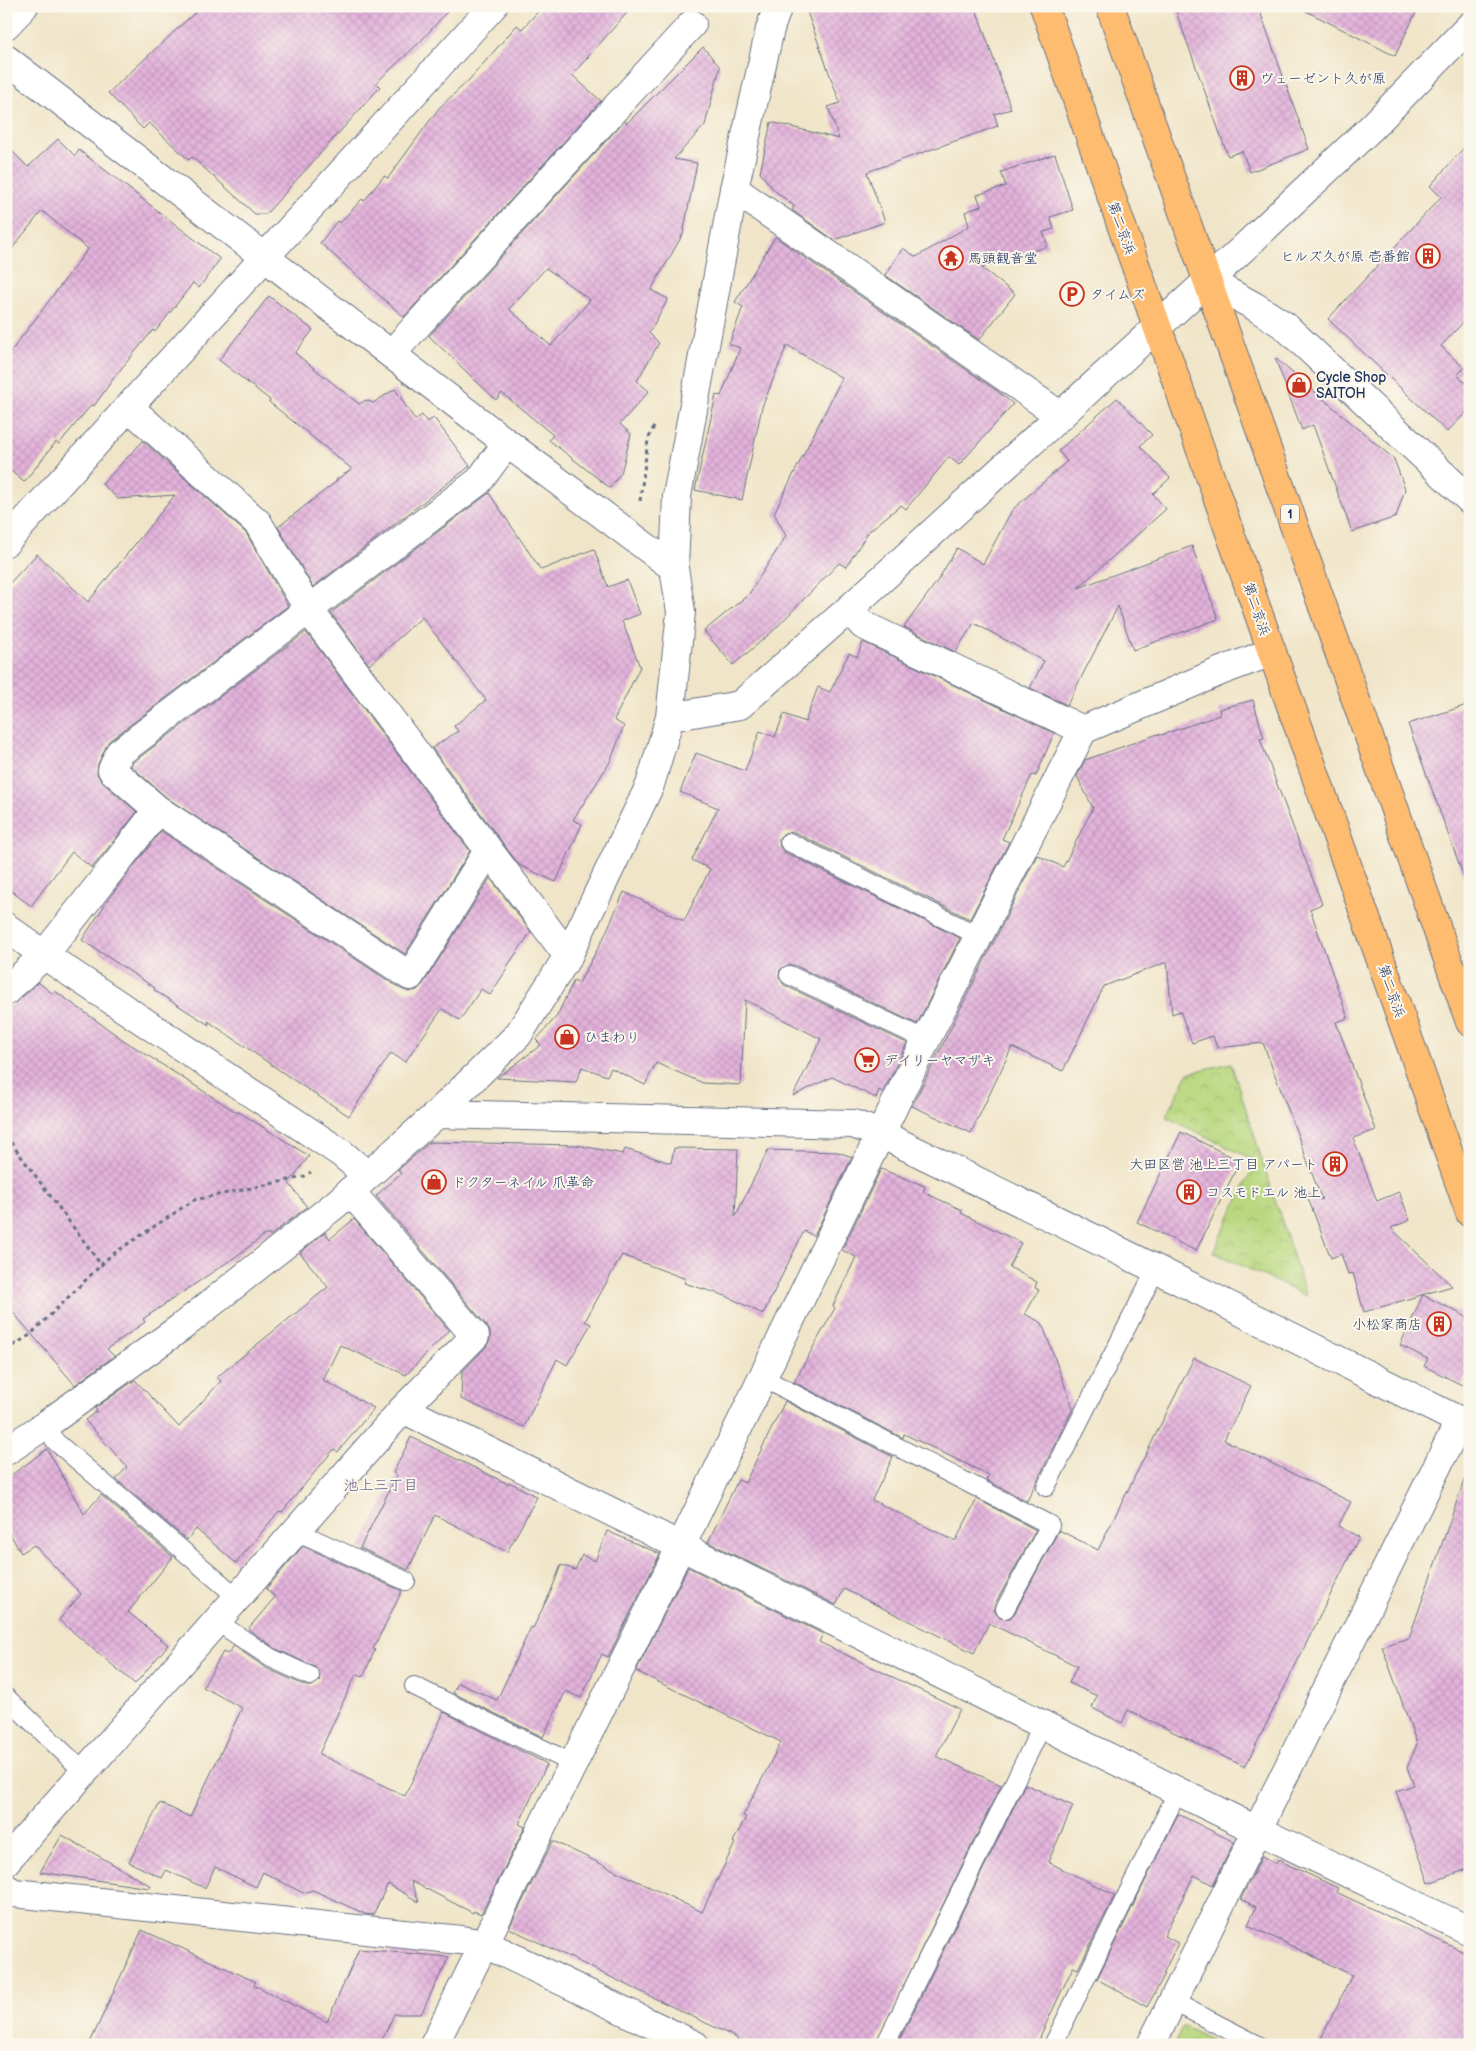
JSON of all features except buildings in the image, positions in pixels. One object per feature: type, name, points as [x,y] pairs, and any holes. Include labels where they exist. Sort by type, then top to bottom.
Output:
[{"type":"highway","name":"第二京浜","points":[[1044,6],[1470,1213]]},
{"type":"highway","name":"1","points":[[1110,6],[1470,1022]]},
{"type":"street","points":[[6,25],[24,6]]},
{"type":"street","points":[[6,542],[494,6]]},
{"type":"street","points":[[6,1451],[44,1426],[180,1328],[336,1204],[437,1114],[518,1036],[568,956],[650,786],[670,716],[681,612],[674,568],[678,496],[734,190],[770,29],[778,6]]},
{"type":"street","points":[[391,354],[692,24]]},
{"type":"street","points":[[670,716],[740,705],[849,609],[1208,281],[1372,127],[1470,26]]},
{"type":"street","points":[[6,59],[507,443],[674,568]]},
{"type":"street","points":[[734,190],[1061,416]]},
{"type":"street","points":[[1208,281],[1254,306],[1285,326],[1470,500]]},
{"type":"street","points":[[130,408],[258,523],[309,610],[568,956]]},
{"type":"street","points":[[488,850],[410,976],[158,810],[112,770],[119,753],[479,481],[507,443]]},
{"type":"street","points":[[849,609],[863,625],[1083,730]]},
{"type":"street","points":[[434,2045],[681,1546],[701,1489],[763,1378],[926,1040],[1083,730],[1221,671],[1272,652]]},
{"type":"street","points":[[6,991],[44,955],[158,810]]},
{"type":"street","points":[[6,927],[44,955],[341,1153],[358,1183],[475,1336],[404,1409],[6,1861]]},
{"type":"street","points":[[437,1114],[853,1124],[881,1134],[1465,1423],[1150,2045]]},
{"type":"street","points":[[404,1409],[1178,1791],[1470,1931]]},
{"type":"street","points":[[6,1888],[14,1893],[485,1944],[695,2045]]},
{"type":"lane","points":[[788,842],[979,936]]},
{"type":"lane","points":[[789,975],[926,1040]]},
{"type":"lane","points":[[1046,1487],[1156,1269]]},
{"type":"lane","points":[[763,1378],[1050,1525],[1005,1609]]},
{"type":"lane","points":[[44,1426],[56,1442],[237,1597]]},
{"type":"lane","points":[[296,1531],[406,1581]]},
{"type":"lane","points":[[216,1621],[271,1658],[310,1676]]},
{"type":"lane","points":[[414,1686],[574,1764]]},
{"type":"lane","points":[[6,1697],[84,1772]]},
{"type":"lane","points":[[885,2045],[1043,1724]]},
{"type":"lane","points":[[1053,2045],[1178,1791]]},
{"type":"lane","points":[[1172,2001],[1258,2045]]},
{"type":"path","points":[[645,547],[638,512],[648,440],[656,422]]},
{"type":"path","points":[[6,1136],[102,1266]]},
{"type":"path","points":[[6,1350],[30,1335],[110,1256],[194,1200],[303,1177],[341,1153]]},
{"type":"green space","points":[[1231,1063],[1306,1296],[1213,1252],[1256,1161],[1166,1117],[1188,1073]]},
{"type":"green space","points":[[1183,2026],[1222,2045],[1174,2045]]},
{"type":"place","name":"ヴェーゼント久が原","points":[[1242,78]]},
{"type":"place","name":"ヒルズ久が原 壱番館","points":[[1428,256]]},
{"type":"place","name":"馬頭観音堂","points":[[951,258]]},
{"type":"place","name":"タイムズ","points":[[1072,294]]},
{"type":"place","name":"Cycle Shop SAITOH","points":[[1299,385]]},
{"type":"place","name":"ひまわり","points":[[567,1037]]},
{"type":"place","name":"デイリーヤマザキ","points":[[867,1060]]},
{"type":"place","name":"大田区営 池上三丁目 アパート","points":[[1335,1164]]},
{"type":"place","name":"ドクターネイル 爪革命","points":[[434,1182]]},
{"type":"place","name":"コスモドエル 池上","points":[[1189,1192]]},
{"type":"place","name":"小松家商店","points":[[1439,1324]]},
{"type":"district","name":"池上三丁目","points":[[381,1485]]}]
